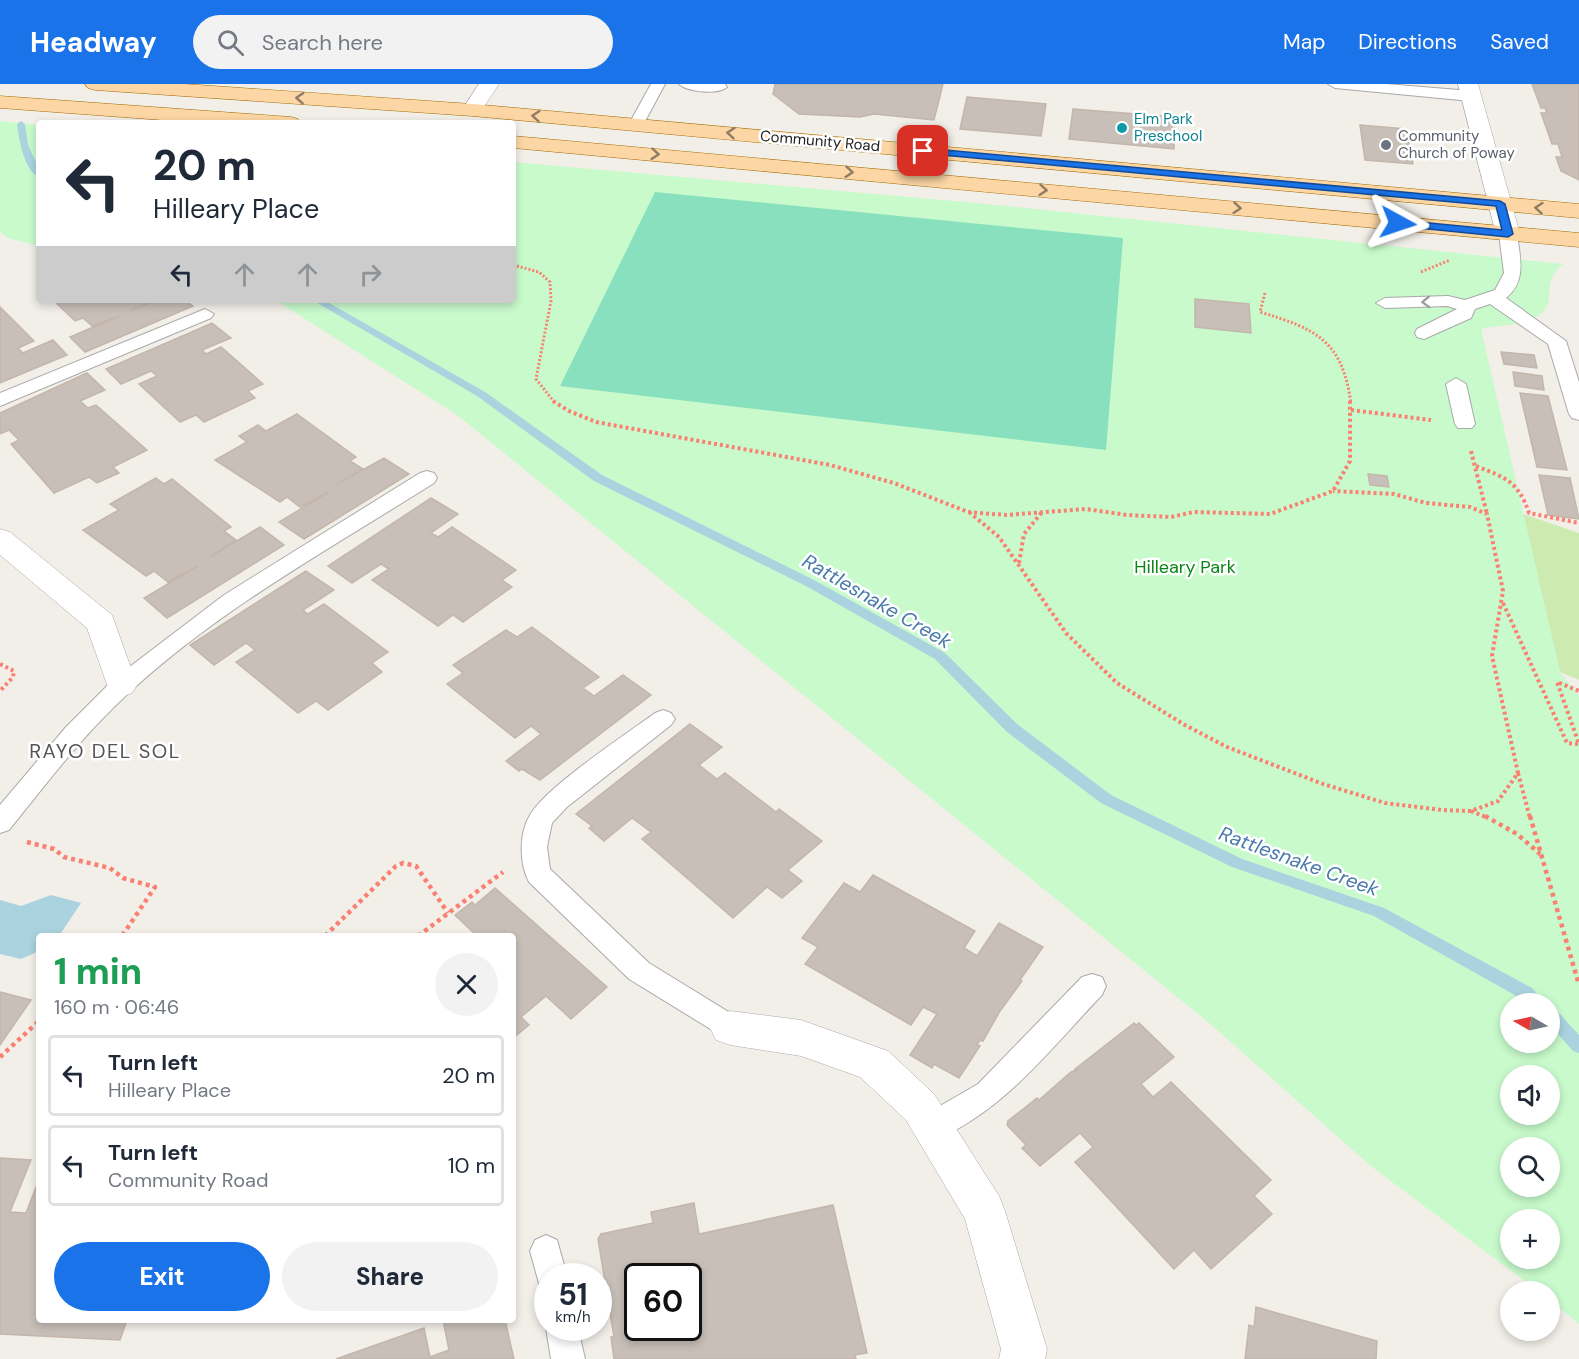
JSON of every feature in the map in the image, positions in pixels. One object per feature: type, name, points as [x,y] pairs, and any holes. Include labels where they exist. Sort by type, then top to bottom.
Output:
[{"type":"main road","name":"Community Road","points":[[95,84],[188,87],[463,117],[637,124],[1579,211]]},
{"type":"main road","points":[[0,90],[37,91],[61,86]]},
{"type":"main road","points":[[0,102],[64,96],[161,101],[173,99],[188,87]]},
{"type":"main road","points":[[0,102],[250,120],[320,114],[396,120]]},
{"type":"main road","points":[[516,131],[625,139],[633,134],[637,124]]},
{"type":"main road","name":"Community Road","points":[[516,142],[1579,240]]},
{"type":"street","points":[[463,117],[489,84]]},
{"type":"street","points":[[1469,90],[1508,234]]},
{"type":"street","points":[[0,539],[101,623],[121,685]]},
{"type":"street","points":[[730,1028],[801,1038],[874,1064],[920,1107],[984,1211],[1024,1348],[1022,1359]]},
{"type":"lane","points":[[637,124],[658,84]]},
{"type":"lane","points":[[686,84],[720,87]]},
{"type":"lane","points":[[1335,84],[1469,90]]},
{"type":"lane","points":[[1385,303],[1448,301],[1466,306],[1502,294],[1512,279],[1508,234]]},
{"type":"lane","points":[[1493,298],[1557,341],[1579,343]]},
{"type":"lane","points":[[1425,333],[1465,314],[1466,306]]},
{"type":"lane","points":[[0,400],[205,314]]},
{"type":"lane","points":[[1557,341],[1575,388],[1579,414]]},
{"type":"lane","points":[[1456,384],[1465,424]]},
{"type":"lane","points":[[0,823],[71,737],[121,685],[184,633],[427,478]]},
{"type":"lane","points":[[663,719],[558,800],[540,819],[534,847],[538,874],[639,971],[730,1028]]},
{"type":"lane","points":[[932,1126],[988,1094],[1092,986]]},
{"type":"lane","points":[[565,1341],[568,1359]]},
{"type":"path","points":[[516,266],[541,273],[550,283],[552,298],[536,379],[540,389],[569,412],[596,422],[830,465],[894,483],[969,512],[1006,515],[1086,509],[1127,515],[1171,517],[1194,512],[1270,514],[1333,491],[1378,491],[1405,496],[1427,504],[1456,504],[1487,514],[1500,573],[1502,602],[1492,656],[1518,773],[1563,937],[1579,985]]},
{"type":"path","points":[[1265,293],[1260,312],[1286,319],[1314,333],[1336,352],[1347,377],[1351,405],[1350,461],[1333,491]]},
{"type":"path","points":[[1475,466],[1512,481],[1522,490],[1529,513],[1579,523]]},
{"type":"path","points":[[969,512],[999,537],[1066,633],[1117,682],[1183,724],[1258,760],[1333,788],[1385,803],[1471,812],[1513,830],[1528,840],[1540,855]]},
{"type":"path","points":[[1019,564],[1024,534],[1043,512]]},
{"type":"path","points":[[1502,602],[1568,743],[1579,744],[1557,682],[1579,691]]},
{"type":"path","points":[[0,664],[14,671],[13,677],[0,691]]},
{"type":"path","points":[[1471,812],[1498,801],[1518,773]]},
{"type":"path","points":[[422,933],[534,847]]},
{"type":"path","points":[[54,849],[64,857],[110,868],[123,878],[156,887],[124,933]]},
{"type":"path","points":[[329,933],[396,866],[404,863],[416,866],[448,913]]},
{"type":"path","points":[[0,1057],[36,1024]]},
{"type":"green space","points":[[0,121],[36,125],[36,245],[8,238],[0,232]]},
{"type":"green space","name":"Hilleary Park","points":[[516,162],[977,203],[1563,264],[1552,279],[1546,307],[1540,314],[1522,322],[1481,329],[1560,672],[1579,696],[1579,1324],[1560,1308],[1560,1281],[1525,1281],[1509,1269],[1560,1269],[1560,1209],[1500,1209],[1500,1263],[1372,1167],[1208,1022],[457,415],[280,303],[516,303]]},
{"type":"green space","points":[[655,192],[1123,238],[1106,450],[560,386]]},
{"type":"green space","points":[[1523,514],[1579,533],[1579,680],[1560,672]]},
{"type":"water","points":[[51,895],[81,903],[61,933],[36,933],[36,952],[21,959],[0,954],[0,900],[21,906]]},
{"type":"building","points":[[775,84],[943,84],[934,120],[874,114],[860,117],[799,114],[773,94]]},
{"type":"building","points":[[1532,84],[1579,84],[1579,180],[1561,171],[1556,157],[1562,157],[1558,144],[1552,144],[1541,113],[1547,113],[1545,108],[1541,108]]},
{"type":"building","points":[[967,97],[1046,104],[1041,136],[960,129]]},
{"type":"building","name":"Elm Park Preschool","points":[[1073,109],[1175,117],[1174,149],[1069,139]]},
{"type":"building","name":"Community Church of Poway","points":[[1360,125],[1406,129],[1413,164],[1365,160]]},
{"type":"building","points":[[1195,299],[1249,304],[1251,333],[1195,327]]},
{"type":"building","points":[[56,303],[147,303],[130,311],[150,303],[189,303],[193,306],[85,352],[70,337],[119,316],[92,326],[83,318],[75,321]]},
{"type":"building","points":[[0,307],[34,341],[18,348],[23,353],[53,340],[67,355],[0,383]]},
{"type":"building","points":[[212,323],[231,338],[202,350],[206,354],[221,347],[263,384],[248,391],[255,398],[204,422],[196,415],[180,422],[139,384],[157,376],[151,371],[121,384],[106,369]]},
{"type":"building","points":[[1501,352],[1534,355],[1537,368],[1504,364]]},
{"type":"building","points":[[1513,372],[1542,376],[1544,390],[1515,386]]},
{"type":"building","points":[[87,373],[105,390],[80,401],[88,408],[96,405],[147,450],[113,467],[119,473],[97,483],[89,477],[54,493],[11,444],[19,440],[9,430],[0,434],[0,413]]},
{"type":"building","points":[[1520,393],[1548,396],[1567,470],[1537,467]]},
{"type":"building","points":[[297,414],[356,457],[350,461],[363,469],[337,484],[384,458],[409,474],[304,539],[279,522],[329,492],[300,507],[287,497],[280,502],[215,460],[247,442],[239,436],[258,425],[266,431]]},
{"type":"building","points":[[1368,474],[1387,476],[1389,487],[1370,485]]},
{"type":"building","points":[[1539,475],[1570,478],[1579,519],[1548,515]]},
{"type":"building","points":[[156,478],[164,484],[172,479],[231,527],[224,531],[236,540],[210,557],[260,527],[284,545],[167,618],[144,598],[198,566],[168,582],[154,571],[146,576],[83,530],[119,510],[110,504]]},
{"type":"building","points":[[431,498],[458,514],[431,533],[438,537],[452,527],[516,570],[502,580],[512,587],[463,622],[453,615],[438,626],[372,580],[389,569],[381,564],[352,583],[328,566]]},
{"type":"building","points":[[306,571],[334,590],[303,610],[308,614],[324,604],[388,652],[372,663],[382,672],[328,710],[316,701],[298,713],[236,662],[255,650],[246,643],[214,665],[190,645]]},
{"type":"building","points":[[532,627],[599,677],[583,688],[594,696],[623,675],[651,695],[540,780],[522,769],[519,771],[506,761],[541,734],[531,726],[515,738],[447,684],[463,673],[453,665],[506,630],[517,637]]},
{"type":"building","points":[[690,724],[722,747],[699,765],[717,779],[725,773],[776,812],[779,809],[822,841],[788,870],[802,881],[782,898],[767,887],[733,918],[642,839],[651,832],[632,818],[604,841],[589,828],[592,826],[576,814]]},
{"type":"building","points":[[873,875],[975,931],[964,948],[977,956],[999,923],[1043,947],[1000,1011],[983,1041],[980,1040],[977,1045],[980,1046],[959,1078],[934,1064],[932,1068],[910,1055],[937,1014],[923,1007],[911,1025],[805,964],[818,947],[802,938],[844,883],[860,892]]},
{"type":"building","points":[[495,888],[607,987],[571,1019],[546,996],[521,1017],[529,1025],[516,1036],[516,933],[474,933],[455,915],[472,902],[475,905]]},
{"type":"building","points":[[0,992],[31,1000],[0,1045]]},
{"type":"building","points":[[1134,1023],[1136,1025],[1139,1023],[1174,1057],[1141,1084],[1153,1097],[1171,1082],[1271,1180],[1254,1196],[1272,1214],[1211,1269],[1194,1250],[1174,1269],[1075,1162],[1093,1147],[1080,1133],[1040,1166],[1022,1148],[1026,1145],[1007,1125],[1008,1121],[1037,1098],[1039,1100]]},
{"type":"building","points":[[0,1158],[31,1160],[10,1212],[26,1213],[36,1187],[36,1323],[126,1323],[120,1340],[0,1334]]},
{"type":"building","points":[[694,1203],[699,1234],[833,1205],[867,1353],[855,1355],[856,1359],[614,1359],[612,1341],[614,1337],[612,1263],[602,1263],[598,1239],[601,1234],[653,1223],[651,1212]]},
{"type":"building","points":[[1256,1307],[1377,1341],[1376,1359],[1245,1359],[1249,1325],[1254,1327]]},
{"type":"building","points":[[444,1323],[506,1323],[514,1359],[336,1359],[424,1328],[430,1357],[449,1350]]},
{"type":"waterway","name":"Rattlesnake Creek","points":[[21,124],[24,145],[36,172]]},
{"type":"waterway","name":"Rattlesnake Creek","points":[[322,303],[481,394],[598,478],[810,583],[940,656],[1012,728],[1106,799],[1237,863],[1379,912],[1526,993]]},
{"type":"waterway","name":"Rattlesnake Creek","points":[[1560,1026],[1579,1046]]},
{"type":"place","name":"Elm Park Preschool","points":[[1122,128]]},
{"type":"place","name":"Community Church of Poway","points":[[1386,145]]},
{"type":"district","name":"RAYO DEL SOL","points":[[105,751]]},
{"type":"route","points":[[923,151],[1500,204],[1508,234],[1398,223]]}]
